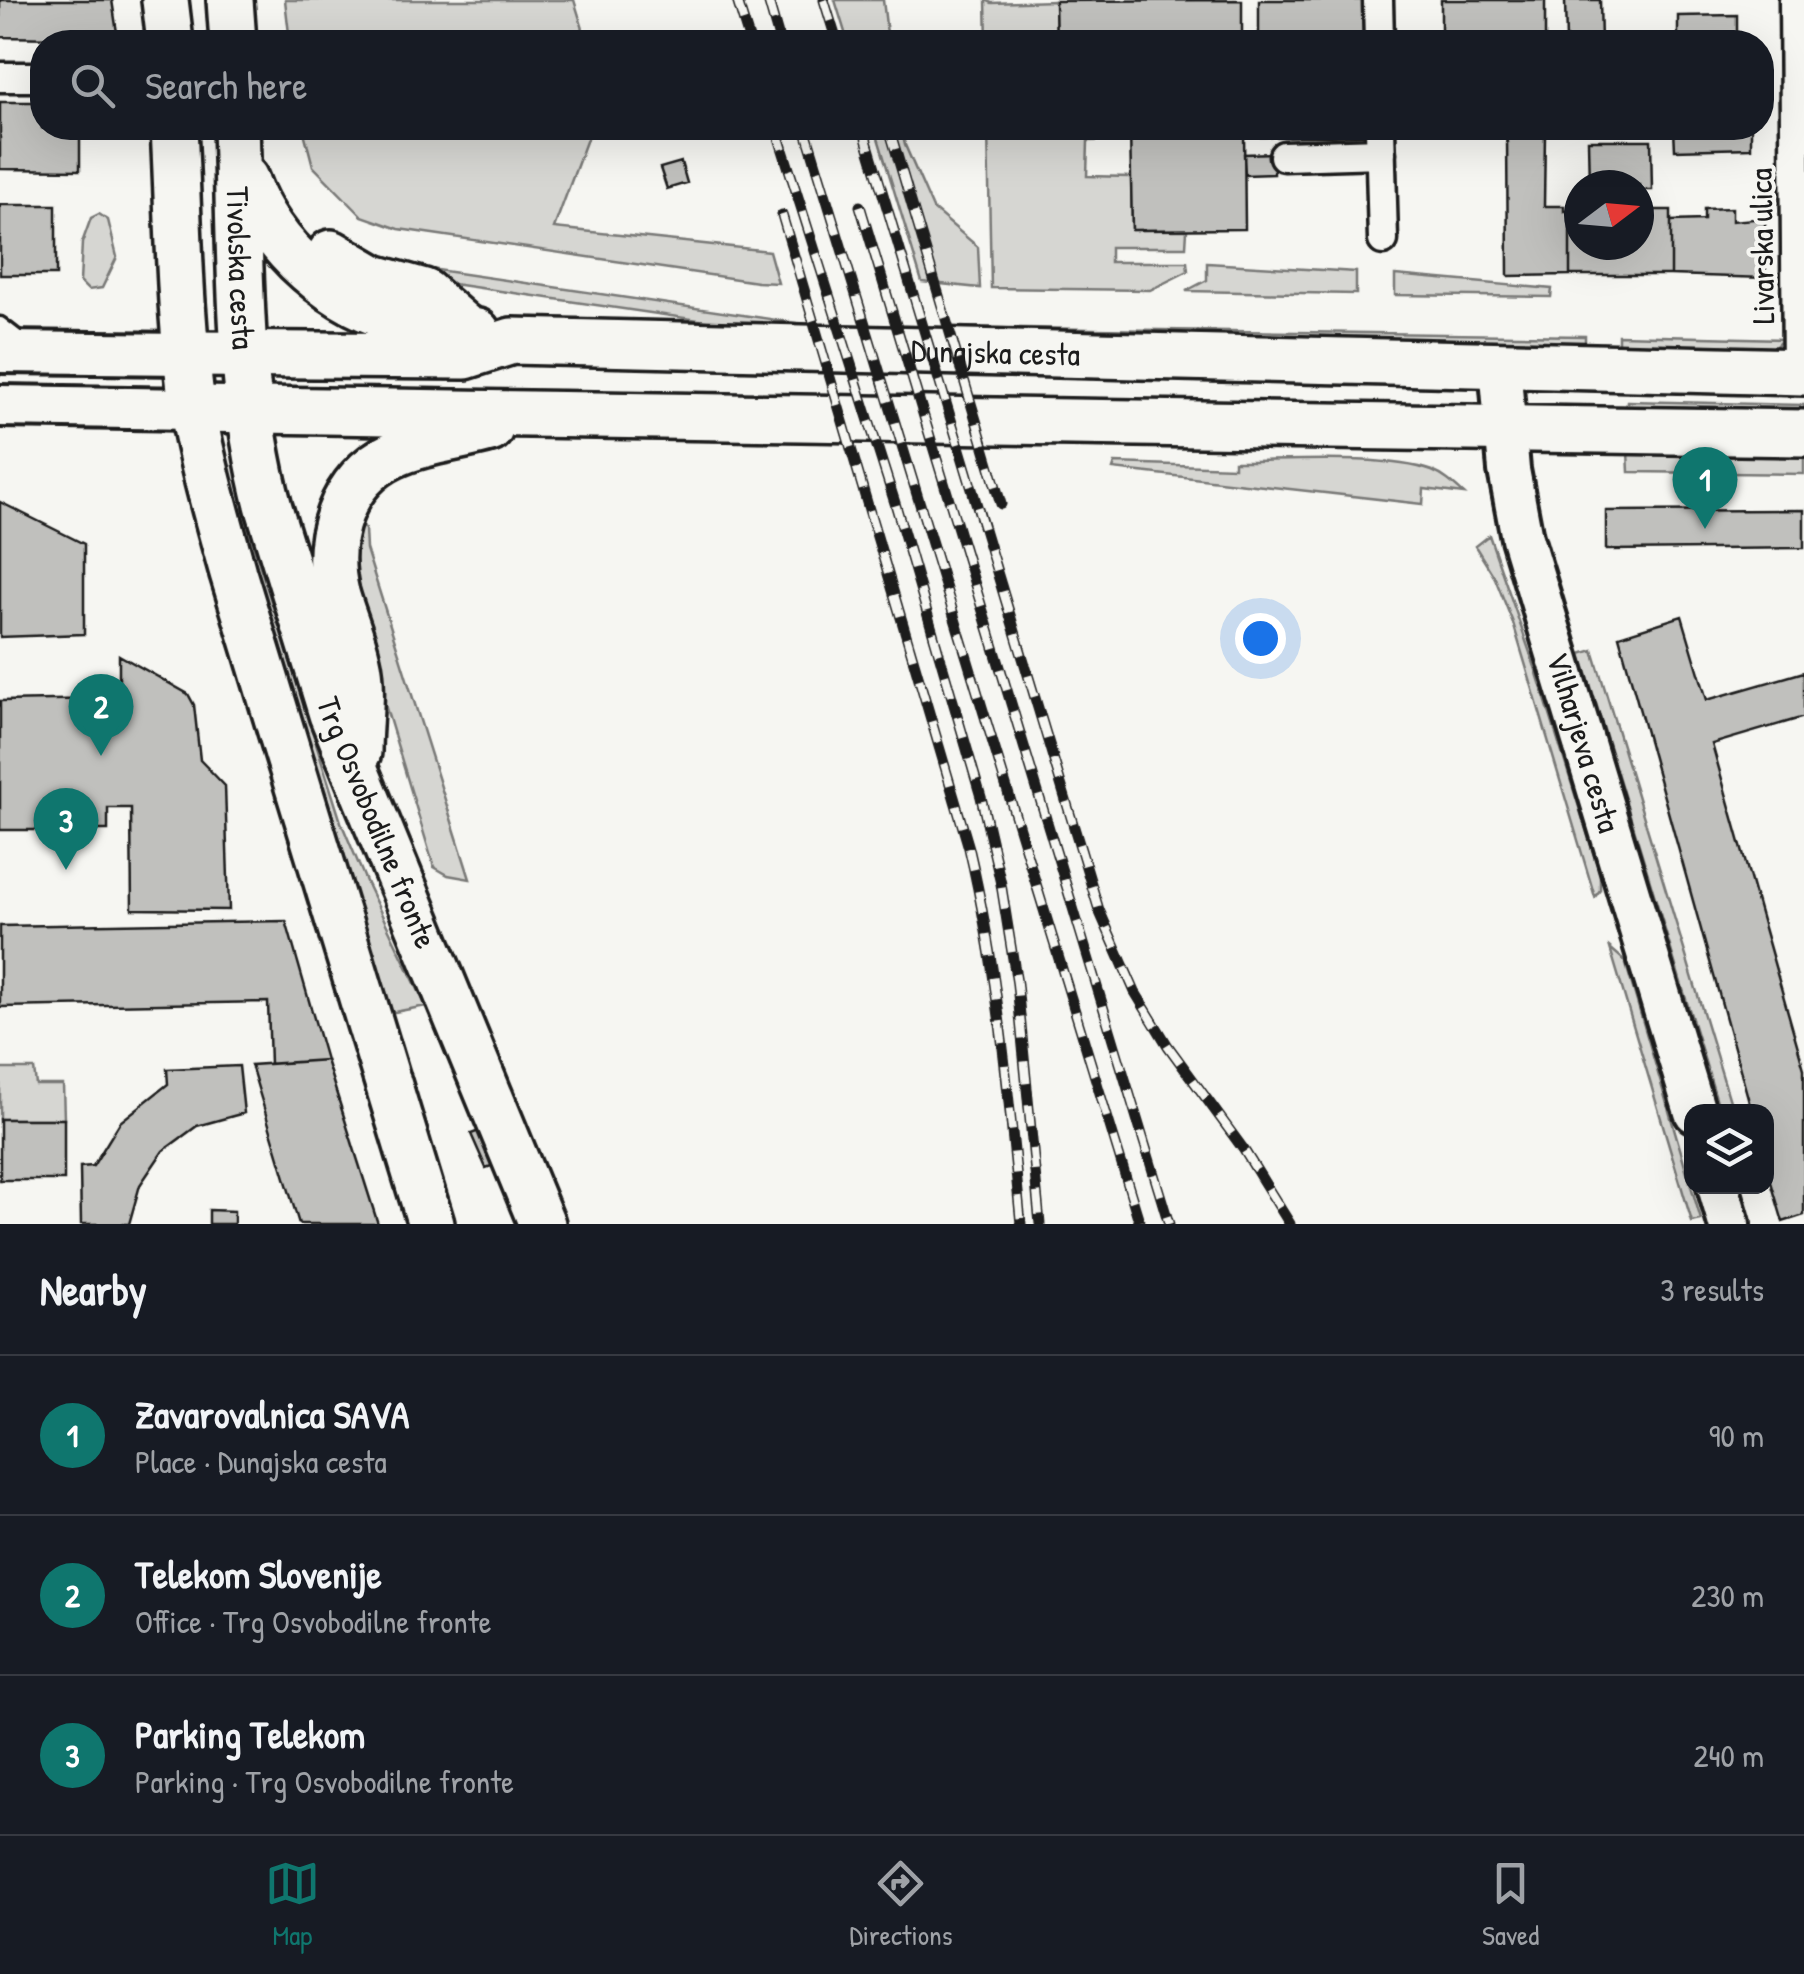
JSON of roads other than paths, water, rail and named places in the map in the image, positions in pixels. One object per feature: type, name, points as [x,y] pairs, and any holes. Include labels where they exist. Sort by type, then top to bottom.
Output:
[{"type":"main road","points":[[165,0],[169,30]]},
{"type":"main road","name":"Tivolska cesta","points":[[175,140],[193,408]]},
{"type":"main road","points":[[244,140],[248,188],[271,229],[292,255],[320,279],[344,297],[412,324],[466,329],[512,341]]},
{"type":"main road","name":"Tivolska cesta","points":[[244,140],[250,409]]},
{"type":"main road","name":"Dunajska cesta","points":[[188,354],[466,356],[512,341],[1801,372]]},
{"type":"main road","points":[[17,352],[188,354]]},
{"type":"main road","name":"Vilharjeva cesta","points":[[1500,365],[1505,429],[1522,538],[1693,1104]]},
{"type":"main road","points":[[0,406],[1804,433]]},
{"type":"main road","name":"Trg Osvobodilne fronte","points":[[193,408],[232,573],[432,1224]]},
{"type":"main road","name":"Trg Osvobodilne fronte","points":[[250,409],[269,508],[332,714],[542,1224]]},
{"type":"main road","points":[[358,774],[358,664],[336,592],[331,552],[345,501],[366,473],[400,452],[546,414]]},
{"type":"main road","points":[[1721,1194],[1730,1224]]},
{"type":"street","points":[[1378,0],[1379,30]]},
{"type":"street","name":"Livarska ulica","points":[[1794,0],[1801,372]]},
{"type":"street","points":[[0,77],[30,77]]},
{"type":"street","points":[[1284,156],[1381,140],[1383,240]]},
{"type":"lane","points":[[0,325],[17,352]]},
{"type":"railway","points":[[737,0],[746,30]]},
{"type":"railway","points":[[768,0],[777,30]]},
{"type":"railway","points":[[824,0],[833,30]]},
{"type":"railway","points":[[780,140],[895,503],[981,797],[1001,884],[1017,984],[1040,1224]]},
{"type":"railway","points":[[809,140],[1140,1224]]},
{"type":"railway","points":[[867,140],[1099,910],[1135,992],[1290,1224]]},
{"type":"railway","points":[[893,140],[1001,504]]},
{"type":"railway","points":[[860,206],[1169,1224]]},
{"type":"railway","points":[[782,215],[969,848],[995,988],[1021,1224]]},
{"type":"place","name":"Zavarovalnica SAVA","points":[[1705,529]]},
{"type":"place","name":"Telekom Slovenije","points":[[101,756]]},
{"type":"place","name":"Parking Telekom","points":[[66,870]]}]
